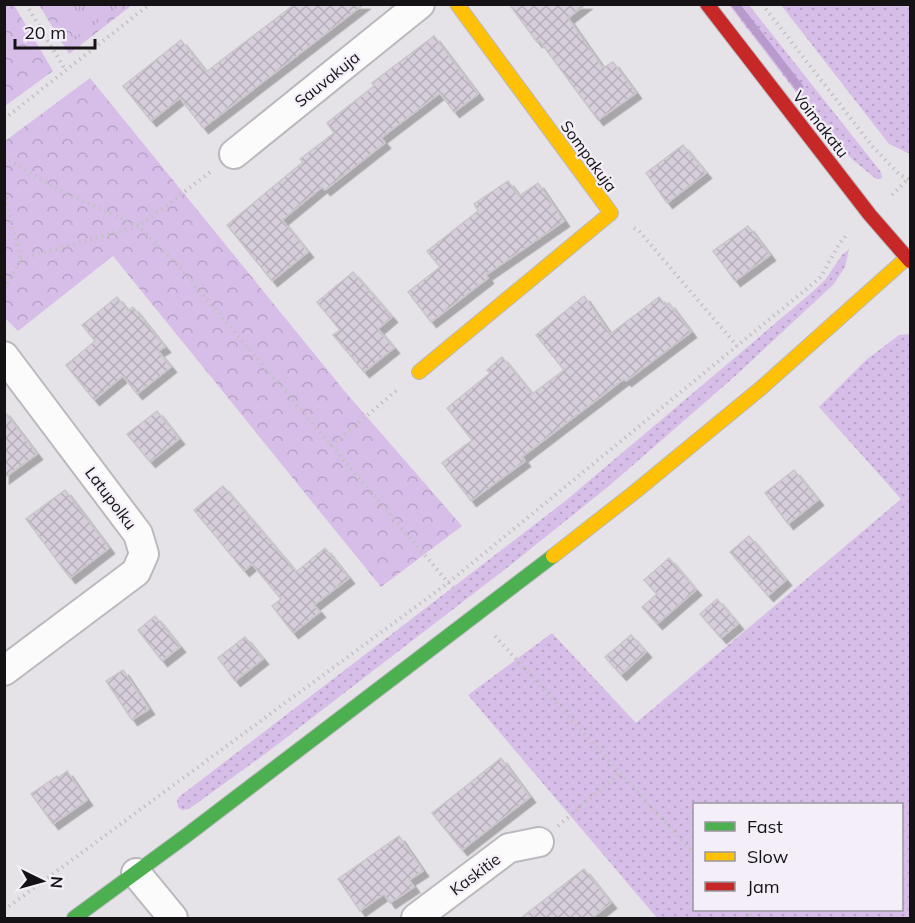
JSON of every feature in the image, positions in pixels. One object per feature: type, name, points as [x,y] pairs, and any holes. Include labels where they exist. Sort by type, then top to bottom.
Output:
[{"type":"street","name":"Sauvakuja","points":[[234,154],[420,4]]},
{"type":"street","name":"Sompakuja","points":[[419,372],[611,213],[457,4]]},
{"type":"street","name":"Voimakatu","points":[[707,4],[870,215],[910,258]]},
{"type":"street","points":[[74,918],[476,616],[636,491],[733,411],[910,258]]},
{"type":"street","name":"Latupolku","points":[[4,356],[138,534],[144,554],[136,572],[4,671]]},
{"type":"street","name":"Kaskitie","points":[[416,918],[509,848],[539,842]]},
{"type":"street","points":[[136,873],[173,918]]},
{"type":"path","points":[[26,4],[66,71]]},
{"type":"path","points":[[4,119],[150,4]]},
{"type":"path","points":[[762,4],[873,147],[888,164],[909,179],[895,192]]},
{"type":"path","points":[[21,259],[139,226],[234,154]]},
{"type":"path","points":[[4,157],[59,190],[139,226],[181,269],[476,616],[693,854]]},
{"type":"path","points":[[4,192],[21,259],[4,290]]},
{"type":"path","points":[[611,213],[639,231],[737,346]]},
{"type":"path","points":[[4,910],[448,583],[821,277],[846,235]]},
{"type":"path","points":[[332,446],[419,372]]},
{"type":"path","points":[[539,842],[620,773]]},
{"type":"green space","points":[[5,5],[14,5],[53,71],[5,106]]},
{"type":"green space","points":[[39,5],[132,5],[69,54]]},
{"type":"green space","points":[[59,5],[120,5],[75,40]]},
{"type":"green space","points":[[729,5],[749,5],[881,172],[882,178],[876,179],[832,139]]},
{"type":"green space","points":[[781,5],[910,5],[910,154],[889,144]]},
{"type":"green space","points":[[90,78],[347,394],[462,526],[381,587],[113,256],[18,331],[5,318],[5,141]]},
{"type":"green space","points":[[849,249],[845,267],[834,284],[733,378],[609,486],[269,751],[189,809],[182,810],[178,807],[179,797],[564,502],[810,294],[825,280],[842,255]]},
{"type":"green space","points":[[910,334],[910,918],[657,918],[468,695],[552,633],[636,723],[901,499],[819,407],[866,360],[899,335]]},
{"type":"building","points":[[295,4],[364,4],[203,128],[180,98],[151,121],[123,86],[181,40],[206,72]]},
{"type":"building","points":[[509,4],[586,4],[568,18],[603,68],[613,62],[636,93],[598,120],[539,40],[537,42]]},
{"type":"building","points":[[434,36],[478,94],[454,112],[440,93],[381,138],[385,143],[325,190],[322,187],[282,220],[308,252],[272,281],[227,225],[303,162],[300,159],[334,133],[327,123],[374,86],[372,83]]},
{"type":"building","points":[[683,145],[706,173],[667,203],[646,173]]},
{"type":"building","points":[[508,181],[519,196],[538,183],[564,221],[486,275],[488,278],[431,322],[408,292],[440,267],[427,251],[478,211],[474,204]]},
{"type":"building","points":[[748,226],[770,255],[735,281],[713,251]]},
{"type":"building","points":[[353,272],[392,317],[378,329],[394,348],[364,372],[333,335],[340,330],[317,302]]},
{"type":"building","points":[[584,296],[610,334],[659,297],[666,306],[669,303],[691,332],[626,381],[624,379],[522,457],[525,461],[471,501],[442,463],[472,440],[447,408],[490,373],[487,370],[502,357],[532,394],[564,370],[536,335]]},
{"type":"building","points":[[117,297],[128,311],[133,307],[165,347],[158,351],[171,367],[137,394],[123,376],[94,400],[66,365],[95,341],[82,325]]},
{"type":"building","points":[[4,411],[37,454],[4,478]]},
{"type":"building","points":[[157,411],[179,439],[150,462],[127,434]]},
{"type":"building","points":[[794,470],[818,500],[788,524],[765,493]]},
{"type":"building","points":[[223,486],[296,572],[325,548],[349,578],[314,605],[320,612],[293,633],[272,606],[281,599],[252,564],[244,571],[194,510]]},
{"type":"building","points":[[65,490],[109,548],[70,578],[26,519]]},
{"type":"building","points":[[749,536],[786,580],[768,596],[730,552]]},
{"type":"building","points":[[669,558],[696,590],[657,624],[642,607],[657,594],[644,580]]},
{"type":"building","points":[[717,599],[738,624],[721,638],[700,614]]},
{"type":"building","points":[[155,616],[180,647],[162,661],[138,630]]},
{"type":"building","points":[[631,635],[646,652],[621,675],[605,657]]},
{"type":"building","points":[[245,637],[263,659],[235,681],[218,658]]},
{"type":"building","points":[[123,670],[149,709],[132,720],[106,681]]},
{"type":"building","points":[[501,758],[530,797],[462,850],[432,813]]},
{"type":"building","points":[[67,771],[87,800],[53,824],[31,794]]},
{"type":"building","points":[[399,836],[423,871],[409,880],[414,887],[390,903],[384,894],[360,911],[338,879]]},
{"type":"building","points":[[584,869],[611,903],[592,918],[521,918]]},
{"type":"waterway","points":[[735,4],[799,87]]},
{"type":"traffic: fast","points":[[74,918],[187,835],[553,556]]},
{"type":"traffic: slow","points":[[419,372],[611,213],[457,4]]},
{"type":"traffic: slow","points":[[553,556],[760,389],[910,255]]},
{"type":"traffic: jam","points":[[707,4],[870,215],[910,261]]}]
